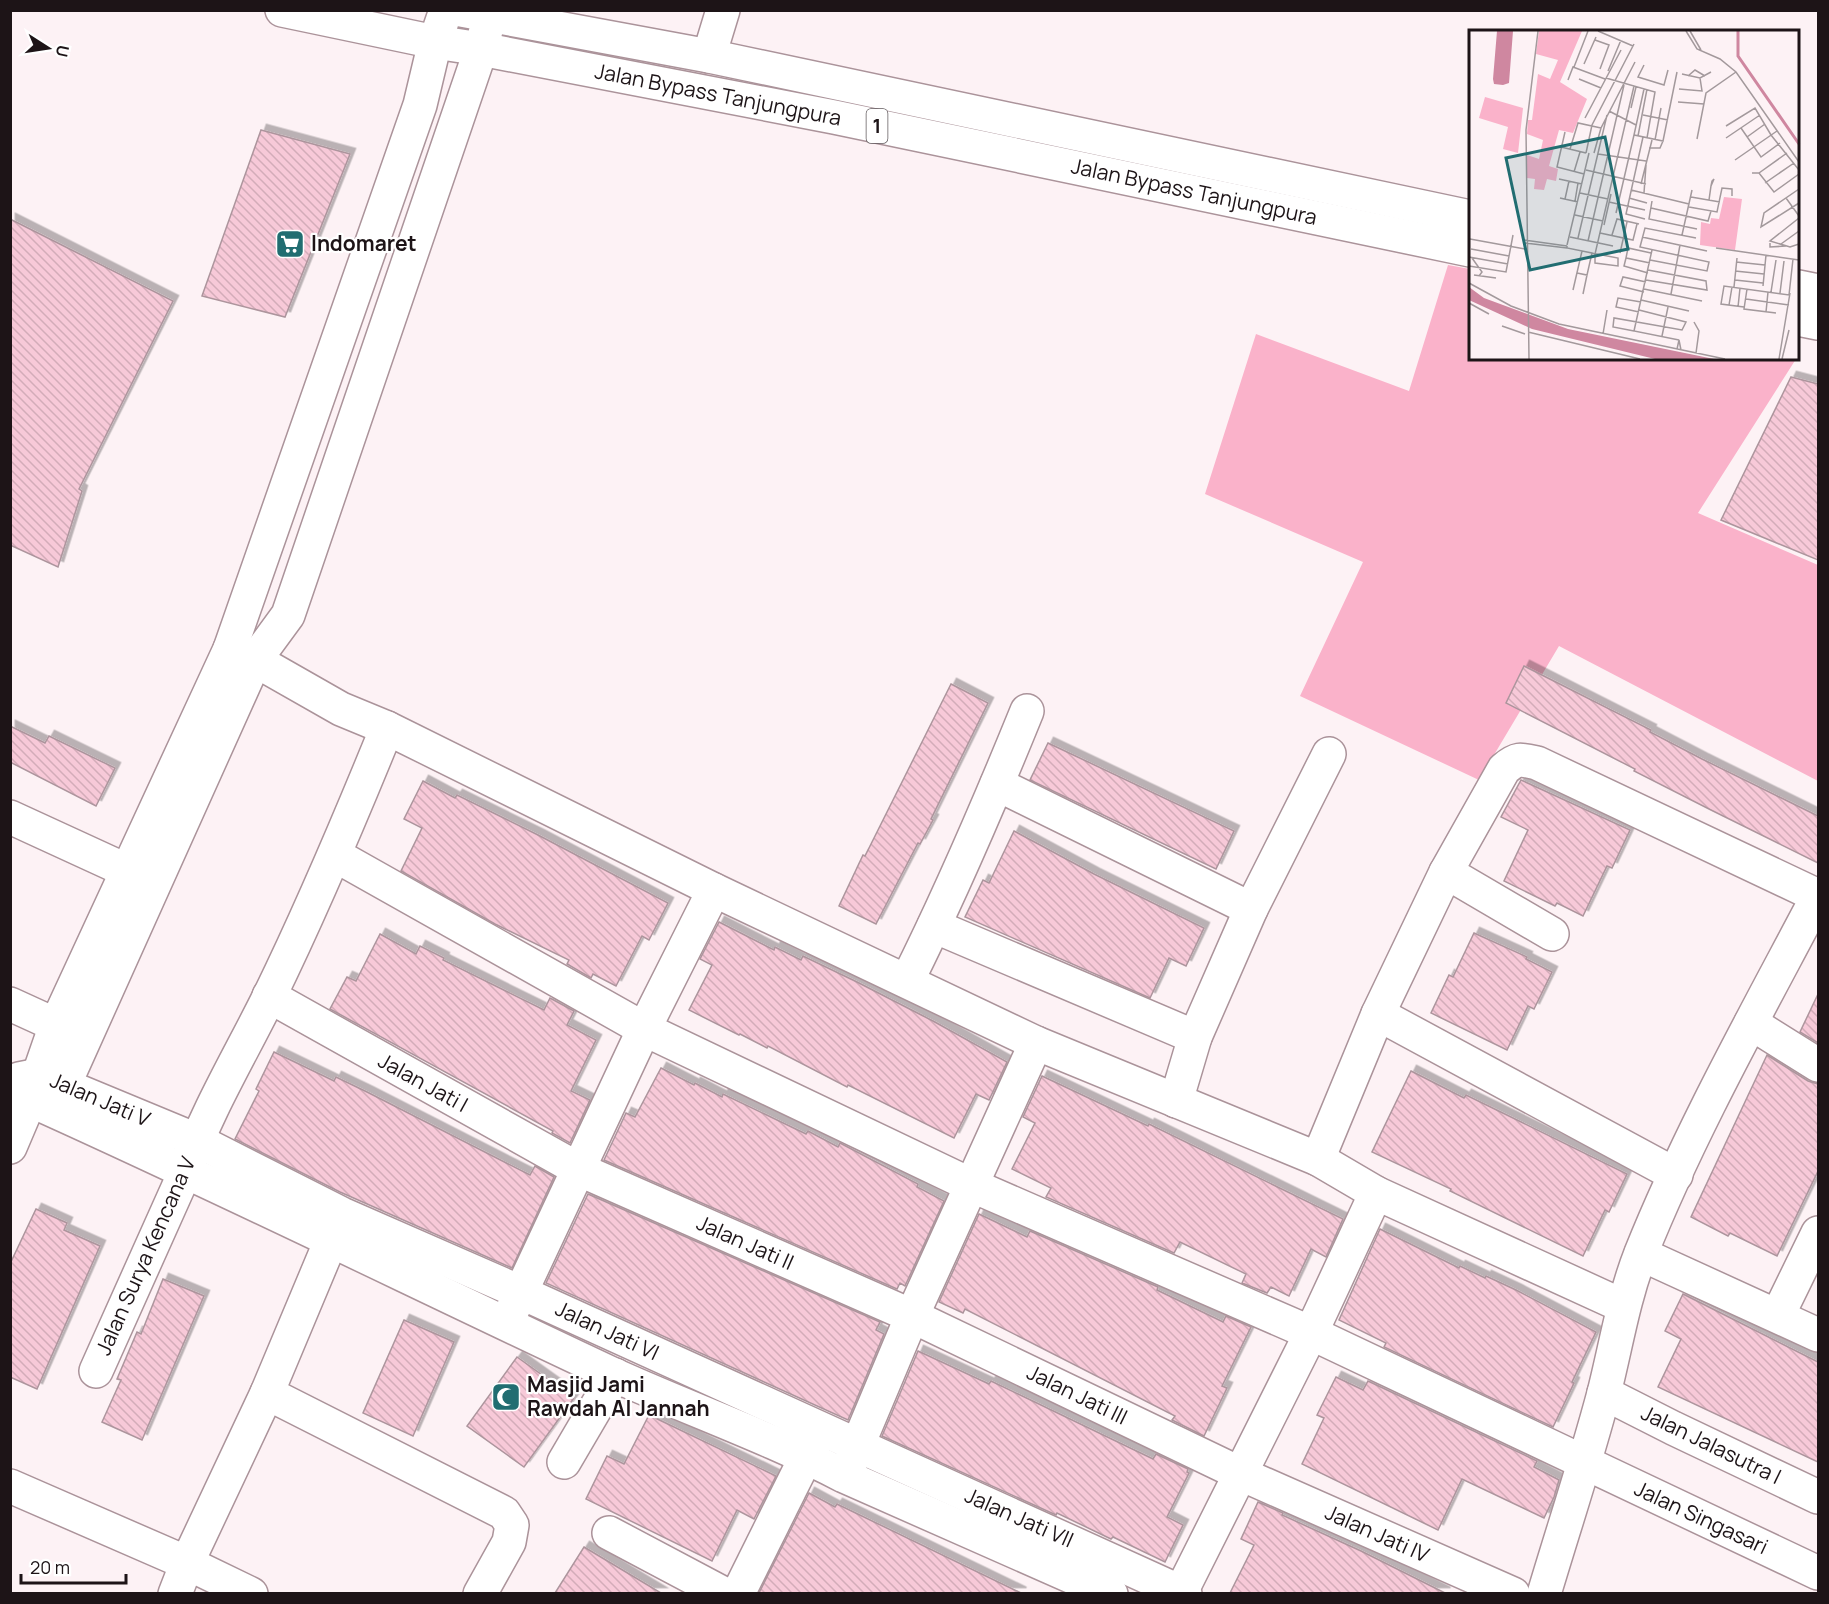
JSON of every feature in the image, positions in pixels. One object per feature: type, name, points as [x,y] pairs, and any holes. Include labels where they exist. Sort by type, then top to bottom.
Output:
[{"type":"main road","name":"Jalan Bypass Tanjungpura","points":[[282,10],[435,42],[834,117],[1469,250]]},
{"type":"main road","points":[[32,1083],[140,877],[242,654],[420,105],[435,42],[446,10]]},
{"type":"main road","points":[[709,56],[723,10]]},
{"type":"main road","name":"Jalan Bypass Tanjungpura","points":[[476,13],[709,56],[1469,217]]},
{"type":"main road","points":[[242,654],[288,615],[481,49],[476,13]]},
{"type":"main road","points":[[1799,286],[1818,291]]},
{"type":"main road","points":[[1799,319],[1818,323]]},
{"type":"main road","points":[[242,654],[341,709],[387,728],[714,890],[1036,1043],[1318,1159],[1376,1193],[1623,1306]]},
{"type":"main road","points":[[907,981],[934,926],[1027,711]]},
{"type":"main road","name":"Jalan Surya Kencana V","points":[[96,1371],[191,1155],[335,855],[387,728]]},
{"type":"main road","points":[[1176,1101],[1194,1037],[1251,909],[1329,754]]},
{"type":"main road","points":[[1318,1159],[1378,1014],[1446,872],[1504,769],[1513,762],[1522,759],[1537,763],[1818,896],[1751,1023],[1676,1175],[1641,1254],[1623,1306],[1604,1392],[1544,1593]]},
{"type":"main road","points":[[997,784],[1251,909]]},
{"type":"main road","points":[[10,817],[140,877]]},
{"type":"main road","name":"Jalan Singasari","points":[[335,855],[644,1029],[971,1185],[1311,1333],[1818,1573]]},
{"type":"main road","points":[[1446,872],[1552,934]]},
{"type":"main road","points":[[10,1147],[32,1083],[56,1025],[140,877]]},
{"type":"main road","points":[[506,1323],[644,1029],[714,890]]},
{"type":"main road","points":[[934,926],[1194,1037]]},
{"type":"main road","name":"Jalan Jati I","points":[[269,996],[578,1169]]},
{"type":"main road","points":[[10,1004],[56,1025]]},
{"type":"main road","points":[[1378,1014],[1676,1175]]},
{"type":"main road","points":[[1751,1023],[1818,1065]]},
{"type":"main road","points":[[844,1476],[912,1316],[1036,1043]]},
{"type":"main road","name":"Jalan Jati V","points":[[32,1083],[191,1155],[336,1227],[506,1323]]},
{"type":"main road","name":"Jalan Jati II","points":[[578,1169],[912,1316]]},
{"type":"main road","points":[[1182,1593],[1311,1333],[1376,1193]]},
{"type":"main road","points":[[175,1593],[267,1393],[336,1227]]},
{"type":"main road","name":"Jalan Jati V","points":[[336,1227],[520,1292]]},
{"type":"main road","points":[[1778,1315],[1818,1233]]},
{"type":"main road","points":[[1641,1254],[1818,1335]]},
{"type":"main road","name":"Jalan Jati VI","points":[[520,1292],[813,1442],[844,1476]]},
{"type":"main road","name":"Jalan Jati III","points":[[912,1316],[1241,1474]]},
{"type":"main road","name":"Jalan Jati VI","points":[[506,1323],[615,1375],[813,1442],[858,1444]]},
{"type":"main road","points":[[564,1462],[615,1375]]},
{"type":"main road","name":"Jalan Jalasutra I","points":[[1604,1392],[1673,1428],[1818,1497]]},
{"type":"main road","points":[[267,1393],[504,1513],[512,1525],[509,1542],[480,1593]]},
{"type":"main road","points":[[738,1593],[813,1442]]},
{"type":"main road","name":"Jalan Jati VII","points":[[858,1444],[1182,1593]]},
{"type":"main road","name":"Jalan Jati IV","points":[[1241,1474],[1513,1593]]},
{"type":"main road","name":"Jalan Jati VII","points":[[844,1476],[1111,1593]]},
{"type":"main road","points":[[10,1486],[251,1593]]},
{"type":"main road","points":[[609,1533],[724,1593]]},
{"type":"shaded area","points":[[1448,265],[1469,269],[1469,360],[1795,360],[1698,513],[1818,565],[1818,781],[1559,646],[1479,780],[1300,696],[1363,562],[1205,494],[1256,334],[1409,391]]},
{"type":"building","points":[[261,130],[350,154],[285,317],[202,296]]},
{"type":"building","points":[[10,219],[173,301],[79,489],[82,491],[58,567],[10,545]]},
{"type":"building","points":[[1791,377],[1818,384],[1818,560],[1721,520]]},
{"type":"building","points":[[1524,666],[1651,730],[1650,732],[1702,759],[1818,816],[1818,863],[1634,771],[1635,769],[1506,703]]},
{"type":"building","points":[[951,684],[988,703],[931,819],[933,820],[920,844],[918,843],[876,924],[839,906]]},
{"type":"building","points":[[10,726],[45,743],[49,736],[115,768],[96,806],[10,762]]},
{"type":"building","points":[[1048,743],[1234,831],[1216,869],[1030,780]]},
{"type":"building","points":[[1521,780],[1630,830],[1612,868],[1607,866],[1583,916],[1557,903],[1555,906],[1504,881],[1528,830],[1501,817]]},
{"type":"building","points":[[423,781],[538,835],[668,903],[649,940],[642,936],[616,986],[593,974],[591,978],[567,964],[569,960],[495,924],[401,871],[422,828],[404,819]]},
{"type":"building","points":[[1014,831],[1094,874],[1204,928],[1186,966],[1169,958],[1150,998],[965,917],[983,880],[989,883]]},
{"type":"building","points":[[719,922],[774,950],[775,947],[801,960],[803,956],[857,982],[1007,1062],[989,1100],[976,1094],[954,1138],[768,1046],[767,1048],[689,1010],[712,965],[700,959]]},
{"type":"building","points":[[1474,933],[1527,957],[1526,959],[1552,972],[1534,1009],[1528,1006],[1507,1050],[1431,1013],[1449,975],[1453,977]]},
{"type":"building","points":[[380,934],[416,954],[420,946],[444,958],[443,960],[544,1010],[550,998],[574,1011],[567,1025],[596,1040],[571,1091],[590,1100],[570,1143],[552,1133],[553,1131],[330,1009],[347,977],[356,981]]},
{"type":"building","points":[[1818,994],[1818,1043],[1800,1032]]},
{"type":"building","points":[[274,1052],[334,1081],[336,1077],[530,1175],[535,1166],[554,1177],[512,1268],[340,1192],[235,1139],[259,1091],[256,1089]]},
{"type":"building","points":[[1767,1055],[1808,1081],[1818,1084],[1818,1171],[1777,1256],[1730,1233],[1728,1236],[1691,1217]]},
{"type":"building","points":[[661,1068],[722,1097],[723,1094],[806,1134],[808,1131],[838,1147],[840,1143],[918,1184],[917,1187],[944,1201],[905,1286],[900,1283],[897,1289],[604,1160],[626,1113],[635,1117]]},
{"type":"building","points":[[1411,1071],[1464,1098],[1466,1095],[1627,1174],[1609,1212],[1605,1210],[1583,1256],[1372,1152]]},
{"type":"building","points":[[1042,1076],[1148,1126],[1149,1124],[1343,1219],[1326,1257],[1311,1249],[1289,1296],[1271,1287],[1267,1293],[1242,1283],[1246,1274],[1180,1242],[1174,1253],[1046,1197],[1051,1188],[1012,1169],[1035,1123],[1023,1117]]},
{"type":"building","points":[[588,1194],[880,1322],[876,1330],[884,1334],[848,1420],[546,1283]]},
{"type":"building","points":[[36,1209],[67,1223],[64,1230],[100,1246],[37,1389],[10,1377],[10,1264]]},
{"type":"building","points":[[979,1214],[1027,1237],[1030,1231],[1158,1287],[1157,1290],[1223,1322],[1226,1316],[1251,1327],[1222,1386],[1227,1388],[1204,1436],[1172,1420],[1175,1416],[965,1309],[963,1313],[939,1302]]},
{"type":"building","points":[[1380,1229],[1459,1268],[1460,1266],[1485,1278],[1486,1276],[1516,1290],[1596,1332],[1553,1427],[1384,1347],[1386,1343],[1339,1320]]},
{"type":"building","points":[[163,1279],[204,1296],[142,1440],[102,1422],[121,1380],[117,1379],[137,1332],[141,1334]]},
{"type":"building","points":[[1683,1294],[1818,1362],[1818,1462],[1658,1387],[1681,1339],[1665,1331]]},
{"type":"building","points":[[404,1320],[454,1342],[413,1436],[363,1413]]},
{"type":"building","points":[[918,1351],[989,1384],[991,1381],[1153,1459],[1156,1454],[1188,1469],[1189,1473],[1167,1517],[1183,1525],[1165,1562],[882,1436]]},
{"type":"building","points":[[517,1357],[574,1398],[524,1467],[467,1426]]},
{"type":"building","points":[[1336,1377],[1363,1390],[1368,1381],[1537,1461],[1534,1467],[1559,1480],[1544,1518],[1462,1479],[1438,1530],[1302,1464],[1324,1418],[1317,1415]]},
{"type":"building","points":[[649,1415],[776,1476],[754,1519],[737,1510],[712,1561],[586,1499],[607,1456],[624,1464]]},
{"type":"building","points":[[809,1493],[835,1507],[837,1504],[1021,1593],[759,1593]]},
{"type":"building","points":[[1258,1502],[1445,1593],[1230,1593],[1254,1545],[1241,1539]]},
{"type":"building","points":[[584,1547],[661,1593],[555,1593]]},
{"type":"place","name":"Indomaret","points":[[290,244]]},
{"type":"place","name":"Masjid Jami Rawdah Al Jannah","points":[[506,1397]]}]
